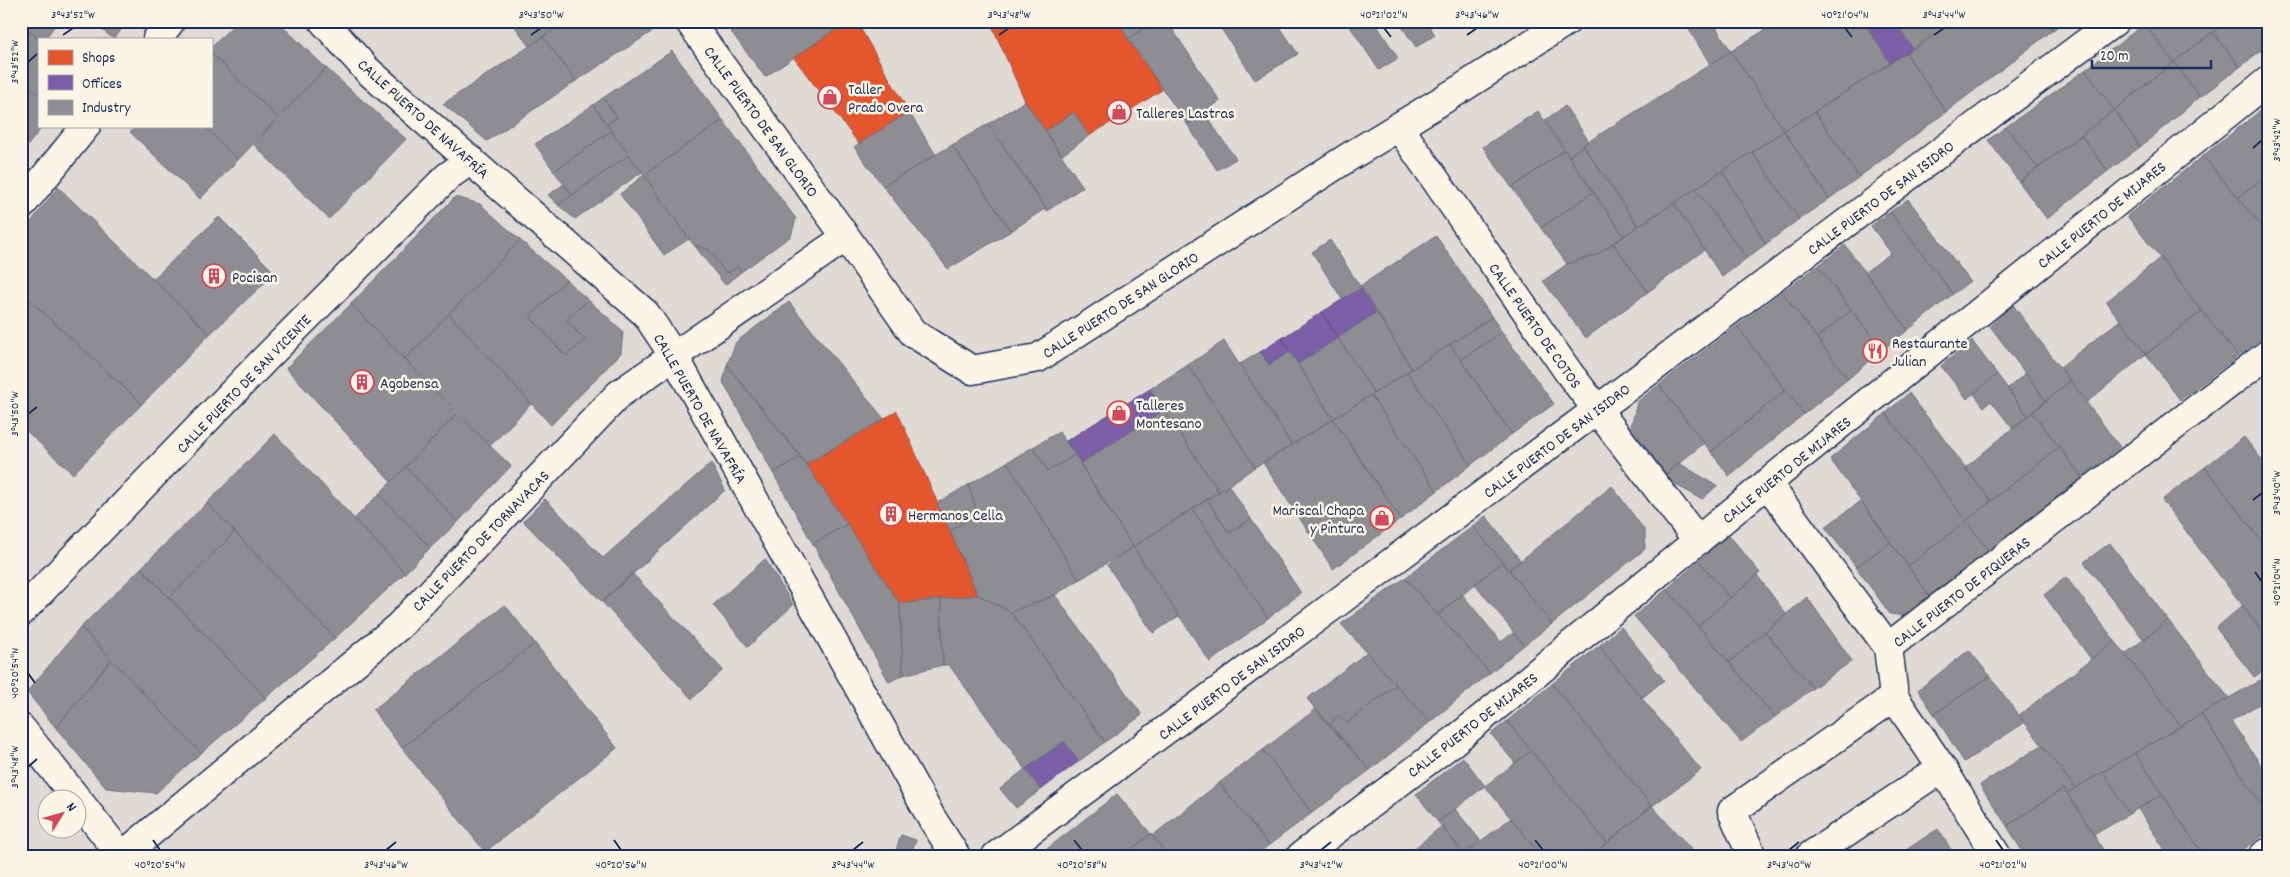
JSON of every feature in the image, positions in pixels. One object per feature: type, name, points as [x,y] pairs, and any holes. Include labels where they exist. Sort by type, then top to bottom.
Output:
[{"type":"street","points":[[158,38],[171,21]]},
{"type":"street","name":"CALLE PUERTO DE NAVAFRÍA","points":[[323,21],[367,70],[646,314],[674,356],[931,817],[956,856]]},
{"type":"street","name":"CALLE PUERTO DE SAN GLORIO","points":[[689,21],[846,237],[913,333],[972,370],[1038,358],[1347,158],[1567,21]]},
{"type":"street","name":"CALLE PUERTO DE SAN ISIDRO","points":[[996,856],[2115,21]]},
{"type":"street","name":"CALLE PUERTO DE MIJARES","points":[[1302,856],[1454,741],[1767,484],[2269,80]]},
{"type":"street","name":"CALLE PUERTO DE COTOS","points":[[1399,127],[1569,373],[1698,541]]},
{"type":"street","points":[[21,206],[84,128]]},
{"type":"street","name":"CALLE PUERTO DE SAN VICENTE","points":[[21,612],[266,358],[448,176],[471,160]]},
{"type":"street","name":"CALLE PUERTO DE TORNAVACAS","points":[[122,856],[399,626],[619,394],[846,237]]},
{"type":"street","name":"CALLE PUERTO DE PIQUERAS","points":[[1894,697],[1888,647],[2269,353]]},
{"type":"street","points":[[1767,484],[1888,647]]},
{"type":"street","points":[[1752,856],[1732,811],[1894,697],[1942,768],[1997,856]]},
{"type":"street","points":[[21,728],[122,856]]},
{"type":"street","points":[[1810,856],[1942,768]]},
{"type":"street","points":[[2263,856],[2269,852]]},
{"type":"shaded area","points":[[21,21],[2269,21],[2269,856],[21,856]]},
{"type":"building: Shops","points":[[847,21],[856,21],[909,112],[859,144],[794,58]]},
{"type":"building: Shops","points":[[990,21],[1119,21],[1162,90],[1089,136],[1074,112],[1045,131],[1025,101]]},
{"type":"building: Shops","name":"Hermanos Cella","points":[[897,411],[978,595],[900,604],[806,464]]},
{"type":"building: Offices","points":[[1863,21],[1895,21],[1913,49],[1890,63]]},
{"type":"building: Offices","points":[[1361,288],[1377,312],[1338,338],[1322,312]]},
{"type":"building: Offices","points":[[1322,312],[1338,338],[1298,364],[1282,338]]},
{"type":"building: Offices","points":[[1282,338],[1290,352],[1269,365],[1260,352]]},
{"type":"building: Offices","points":[[1150,389],[1164,410],[1080,464],[1066,441]]},
{"type":"building: Offices","points":[[1064,741],[1079,761],[1041,790],[1025,769]]},
{"type":"building: Industry","points":[[21,21],[58,21],[46,38],[38,38],[21,25]]},
{"type":"building: Industry","points":[[90,21],[128,21],[115,38]]},
{"type":"building: Industry","points":[[237,21],[277,21],[326,68],[278,118],[212,54],[212,47]]},
{"type":"building: Industry","points":[[511,21],[566,21],[529,46]]},
{"type":"building: Industry","points":[[566,21],[650,21],[656,29],[576,81],[543,37]]},
{"type":"building: Industry","points":[[723,21],[837,21],[839,27],[765,77]]},
{"type":"building: Industry","points":[[1119,21],[1154,21],[1128,39]]},
{"type":"building: Industry","points":[[1154,21],[1167,21],[1220,101],[1187,124],[1128,39]]},
{"type":"building: Industry","points":[[1216,21],[1276,21],[1298,54],[1255,80]]},
{"type":"building: Industry","points":[[1374,21],[1398,58],[1379,70],[1347,22]]},
{"type":"building: Industry","points":[[1398,21],[1426,21],[1435,35],[1416,47]]},
{"type":"building: Industry","points":[[1699,21],[1712,21],[1731,51],[1710,64],[1688,28]]},
{"type":"building: Industry","points":[[1779,21],[1863,21],[1890,63],[1784,131],[1731,51]]},
{"type":"building: Industry","points":[[1895,21],[1955,21],[1913,49]]},
{"type":"building: Industry","points":[[1955,21],[2047,21],[2053,30],[1946,112],[1906,53]]},
{"type":"building: Industry","points":[[2047,21],[2065,21],[2053,30]]},
{"type":"building: Industry","points":[[2148,21],[2222,21],[2224,24],[2174,62],[2144,24]]},
{"type":"building: Industry","points":[[2227,21],[2262,21],[2269,30],[2269,44],[2240,67],[2213,32]]},
{"type":"building: Industry","points":[[2262,21],[2269,21],[2269,30]]},
{"type":"building: Industry","points":[[2144,24],[2174,62],[2114,110],[2085,70]]},
{"type":"building: Industry","points":[[21,25],[38,38],[38,94],[21,81]]},
{"type":"building: Industry","points":[[2213,32],[2240,67],[2200,97],[2174,62]]},
{"type":"building: Industry","points":[[543,37],[576,81],[487,141],[443,104]]},
{"type":"building: Industry","points":[[672,51],[723,120],[644,175],[607,124],[617,117],[603,98]]},
{"type":"building: Industry","points":[[1731,51],[1784,131],[1638,226],[1583,145]]},
{"type":"building: Industry","points":[[1906,53],[1946,112],[1859,177],[1815,112]]},
{"type":"building: Industry","points":[[212,54],[278,118],[238,160],[206,128],[212,128]]},
{"type":"building: Industry","points":[[2174,62],[2200,97],[2140,147],[2114,110]]},
{"type":"building: Industry","points":[[326,68],[406,139],[329,219],[253,144]]},
{"type":"building: Industry","points":[[2085,70],[2114,110],[2038,168],[2006,127]]},
{"type":"building: Industry","points":[[21,81],[38,94],[38,128],[41,128],[21,154]]},
{"type":"building: Industry","points":[[603,98],[617,117],[607,124],[593,105]]},
{"type":"building: Industry","points":[[1025,101],[1083,187],[1047,211],[988,124]]},
{"type":"building: Industry","points":[[2269,104],[2269,173],[2238,198],[2203,156]]},
{"type":"building: Industry","points":[[593,105],[611,131],[554,171],[535,144]]},
{"type":"building: Industry","points":[[1565,106],[1589,141],[1569,156],[1545,120]]},
{"type":"building: Industry","points":[[2114,110],[2140,147],[2108,171],[2081,135]]},
{"type":"building: Industry","points":[[1538,111],[1564,150],[1512,188],[1483,147]]},
{"type":"building: Industry","points":[[909,112],[936,155],[883,186],[854,147]]},
{"type":"building: Industry","points":[[1074,112],[1089,136],[1062,155],[1045,131]]},
{"type":"building: Industry","points":[[1815,112],[1859,177],[1829,199],[1784,131]]},
{"type":"building: Industry","points":[[1204,113],[1236,159],[1217,170],[1187,124]]},
{"type":"building: Industry","points":[[723,120],[796,219],[791,236],[741,272],[738,267],[728,273],[724,271],[709,250],[694,245],[644,175]]},
{"type":"building: Industry","points":[[988,124],[1046,208],[1011,231],[952,145]]},
{"type":"building: Industry","points":[[2006,127],[2038,168],[2019,182],[1988,140]]},
{"type":"building: Industry","points":[[134,128],[206,128],[238,160],[200,199],[130,132]]},
{"type":"building: Industry","points":[[611,131],[629,155],[572,195],[554,171]]},
{"type":"building: Industry","points":[[1784,131],[1829,199],[1799,219],[1752,152]]},
{"type":"building: Industry","points":[[2081,135],[2108,171],[2047,219],[2019,182]]},
{"type":"building: Industry","points":[[952,145],[1011,231],[948,269],[883,186]]},
{"type":"building: Industry","points":[[1583,145],[1638,226],[1624,236],[1569,156]]},
{"type":"building: Industry","points":[[1564,150],[1593,192],[1541,228],[1512,188]]},
{"type":"building: Industry","points":[[1752,152],[1799,219],[1766,244],[1722,171]]},
{"type":"building: Industry","points":[[629,155],[642,172],[575,219],[558,205]]},
{"type":"building: Industry","points":[[2203,156],[2269,235],[2269,332],[2238,356],[2127,216]]},
{"type":"building: Industry","points":[[1722,171],[1766,244],[1747,258],[1695,189]]},
{"type":"building: Industry","points":[[644,175],[689,239],[664,255],[620,194]]},
{"type":"building: Industry","points":[[2262,178],[2269,186],[2269,235],[2238,198]]},
{"type":"building: Industry","points":[[564,184],[572,195],[558,205],[548,195]]},
{"type":"building: Industry","points":[[58,187],[210,334],[142,404],[21,292],[21,235]]},
{"type":"building: Industry","points":[[1695,189],[1747,258],[1722,277],[1674,203]]},
{"type":"building: Industry","points":[[1593,192],[1624,236],[1596,255],[1567,264],[1541,228]]},
{"type":"building: Industry","points":[[455,197],[480,204],[520,240],[405,359],[351,304]]},
{"type":"building: Industry","points":[[1908,199],[1970,281],[1953,294],[1890,212]]},
{"type":"building: Industry","points":[[1674,203],[1704,250],[1648,292],[1613,243]]},
{"type":"building: Industry","points":[[1890,212],[1953,294],[1908,330],[1865,272],[1891,253],[1871,226]]},
{"type":"building: Industry","name":"Pocisan","points":[[219,217],[275,273],[210,334],[153,279]]},
{"type":"building: Industry","points":[[1436,236],[1492,317],[1412,369],[1360,286]]},
{"type":"building: Industry","points":[[520,240],[566,280],[530,317],[566,356],[585,340],[566,320],[588,300],[623,331],[621,353],[551,425],[449,314]]},
{"type":"building: Industry","points":[[1330,240],[1361,288],[1342,299],[1312,252]]},
{"type":"building: Industry","points":[[1613,243],[1648,292],[1586,338],[1543,281],[1567,264],[1596,255]]},
{"type":"building: Industry","points":[[694,245],[709,250],[724,271],[728,273],[738,267],[741,272],[725,285]]},
{"type":"building: Industry","points":[[1845,245],[1908,330],[1882,350],[1818,266]]},
{"type":"building: Industry","points":[[2161,257],[2202,311],[2146,354],[2106,302]]},
{"type":"building: Industry","points":[[1818,266],[1851,310],[1817,338],[1782,292]]},
{"type":"building: Industry","points":[[566,280],[588,300],[566,320],[585,340],[566,356],[530,317]]},
{"type":"building: Industry","points":[[21,292],[142,404],[73,474],[21,426]]},
{"type":"building: Industry","points":[[1782,292],[1848,379],[1804,414],[1737,326]]},
{"type":"building: Industry","points":[[789,302],[884,419],[806,464],[727,365],[736,342]]},
{"type":"building: Industry","name":"Agobensa","points":[[351,304],[457,414],[391,482],[286,368]]},
{"type":"building: Industry","points":[[2013,305],[2070,381],[2046,401],[1990,326]]},
{"type":"building: Industry","points":[[1851,310],[1882,350],[1848,379],[1817,338]]},
{"type":"building: Industry","points":[[2202,311],[2238,356],[2180,400],[2146,354]]},
{"type":"building: Industry","points":[[1377,312],[1412,369],[1374,393],[1338,338]]},
{"type":"building: Industry","points":[[449,314],[531,404],[490,446],[405,359]]},
{"type":"building: Industry","points":[[1492,317],[1502,332],[1461,360],[1450,344]]},
{"type":"building: Industry","points":[[2120,320],[2146,354],[2087,402],[2060,367]]},
{"type":"building: Industry","points":[[1737,326],[1785,390],[1711,452],[1659,385]]},
{"type":"building: Industry","points":[[1502,332],[1554,404],[1512,434],[1461,360]]},
{"type":"building: Industry","points":[[1338,338],[1374,393],[1333,419],[1298,364]]},
{"type":"building: Industry","points":[[1224,341],[1292,445],[1255,467],[1188,365]]},
{"type":"building: Industry","points":[[1972,341],[1997,374],[1967,399],[1941,366]]},
{"type":"building: Industry","points":[[1450,344],[1512,434],[1471,465],[1407,372]]},
{"type":"building: Industry","points":[[1260,352],[1269,365],[1290,352],[1333,419],[1292,445],[1240,364]]},
{"type":"building: Industry","points":[[727,365],[801,457],[773,473],[723,382]]},
{"type":"building: Industry","points":[[1188,365],[1255,467],[1219,492],[1150,389]]},
{"type":"building: Industry","points":[[1407,372],[1471,465],[1437,491],[1371,395]]},
{"type":"building: Industry","points":[[2026,373],[2046,401],[2028,416],[2007,389]]},
{"type":"building: Industry","points":[[1997,374],[2028,416],[2013,429],[1991,401],[1984,407],[1974,394]]},
{"type":"building: Industry","points":[[2070,381],[2120,447],[2082,477],[2032,412]]},
{"type":"building: Industry","points":[[1659,385],[1704,443],[1666,474],[1631,427],[1637,402]]},
{"type":"building: Industry","points":[[1785,390],[1804,414],[1729,476],[1711,452]]},
{"type":"building: Industry","points":[[1909,393],[1991,501],[1966,521],[1886,413]]},
{"type":"building: Industry","points":[[1371,395],[1437,491],[1401,519],[1333,419]]},
{"type":"building: Industry","points":[[1164,410],[1219,492],[1133,547],[1080,464]]},
{"type":"building: Industry","points":[[2032,412],[2059,447],[1991,501],[1965,468]]},
{"type":"building: Industry","points":[[1886,413],[1966,521],[1908,566],[1830,459]]},
{"type":"building: Industry","points":[[457,414],[511,466],[458,522],[406,467]]},
{"type":"building: Industry","points":[[1333,419],[1401,519],[1333,569],[1263,463]]},
{"type":"building: Industry","points":[[1059,432],[1075,455],[1048,471],[1033,447]]},
{"type":"building: Industry","points":[[275,434],[405,573],[335,638],[207,503]]},
{"type":"building: Industry","points":[[2244,437],[2269,469],[2269,551],[2205,467]]},
{"type":"building: Industry","points":[[1033,447],[1048,471],[1075,455],[1133,547],[1079,580],[1007,462]]},
{"type":"building: Industry","points":[[2059,447],[2082,477],[1989,551],[1966,521]]},
{"type":"building: Industry","points":[[801,457],[847,524],[813,544],[773,473]]},
{"type":"building: Industry","points":[[1007,462],[1079,580],[1055,595],[1011,612],[978,595],[950,531],[978,514],[968,485]]},
{"type":"building: Industry","points":[[711,463],[725,490],[602,602],[523,521],[545,499],[603,558]]},
{"type":"building: Industry","points":[[1679,463],[1717,486],[1702,499],[1674,484],[1666,474]]},
{"type":"building: Industry","points":[[406,467],[458,522],[430,548],[379,494]]},
{"type":"building: Industry","points":[[2205,467],[2269,551],[2269,640],[2162,500]]},
{"type":"building: Industry","points":[[968,485],[978,514],[950,531],[937,503]]},
{"type":"building: Industry","points":[[1229,486],[1251,519],[1229,533],[1207,499]]},
{"type":"building: Industry","points":[[1612,486],[1645,531],[1645,549],[1552,624],[1509,570]]},
{"type":"building: Industry","points":[[379,494],[430,548],[405,573],[354,519]]},
{"type":"building: Industry","points":[[1207,499],[1229,533],[1251,519],[1301,593],[1268,618],[1192,509]]},
{"type":"building: Industry","points":[[1861,501],[1890,542],[1856,567],[1825,527]]},
{"type":"building: Industry","points":[[207,503],[235,532],[169,598],[141,568]]},
{"type":"building: Industry","points":[[1192,509],[1268,618],[1210,662],[1133,547]]},
{"type":"building: Industry","points":[[1486,516],[1521,561],[1509,570],[1473,526]]},
{"type":"building: Industry","points":[[21,520],[26,524],[21,530]]},
{"type":"building: Industry","points":[[1966,521],[1989,551],[1930,597],[1908,566]]},
{"type":"building: Industry","points":[[847,524],[900,604],[903,675],[889,682],[813,544]]},
{"type":"building: Industry","points":[[1473,526],[1502,562],[1438,615],[1405,578]]},
{"type":"building: Industry","points":[[235,532],[335,638],[266,698],[169,598]]},
{"type":"building: Industry","points":[[1729,535],[1760,573],[1730,598],[1699,561]]},
{"type":"building: Industry","points":[[1890,542],[1930,597],[1904,616],[1890,614],[1856,567]]},
{"type":"building: Industry","points":[[2110,543],[2168,620],[2144,640],[2084,562]]},
{"type":"building: Industry","points":[[1133,547],[1179,616],[1153,633],[1107,565]]},
{"type":"building: Industry","points":[[765,559],[793,605],[748,647],[713,605]]},
{"type":"building: Industry","points":[[1699,561],[1730,598],[1698,626],[1667,589]]},
{"type":"building: Industry","points":[[1502,562],[1552,624],[1524,645],[1475,584]]},
{"type":"building: Industry","points":[[141,568],[266,698],[201,753],[81,627]]},
{"type":"building: Industry","points":[[632,573],[723,670],[692,699],[602,602]]},
{"type":"building: Industry","points":[[1757,575],[1786,614],[1729,662],[1698,626]]},
{"type":"building: Industry","points":[[2066,577],[2115,641],[2091,659],[2044,595]]},
{"type":"building: Industry","points":[[1405,578],[1490,673],[1430,722],[1341,624]]},
{"type":"building: Industry","points":[[1667,589],[1775,717],[1741,742],[1634,616]]},
{"type":"building: Industry","points":[[1462,594],[1501,642],[1513,633],[1524,645],[1490,673],[1438,615]]},
{"type":"building: Industry","points":[[978,595],[1011,612],[1105,742],[1079,761],[1064,741],[1025,769],[949,665],[943,665],[941,599]]},
{"type":"building: Industry","points":[[1055,595],[1142,715],[1105,742],[1011,612]]},
{"type":"building: Industry","points":[[1807,597],[1852,661],[1813,688],[1765,632]]},
{"type":"building: Industry","points":[[941,599],[943,665],[903,675],[900,604]]},
{"type":"building: Industry","points":[[505,605],[535,643],[402,748],[373,710]]},
{"type":"building: Industry","points":[[2242,606],[2269,640],[2269,667],[2254,677],[2216,628]]},
{"type":"building: Industry","points":[[2168,620],[2229,698],[2181,726],[2125,654]]},
{"type":"building: Industry","points":[[81,627],[111,660],[56,728],[27,692]]},
{"type":"building: Industry","points":[[1621,627],[1664,680],[1642,698],[1599,646]]},
{"type":"building: Industry","points":[[1765,632],[1813,688],[1775,717],[1729,662]]},
{"type":"building: Industry","points":[[2115,641],[2181,726],[2075,788],[2019,715]]},
{"type":"building: Industry","points":[[535,643],[617,748],[485,852],[402,748]]},
{"type":"building: Industry","points":[[1599,646],[1701,770],[1652,806],[1552,684]]},
{"type":"building: Industry","points":[[1969,650],[1990,676],[1934,714],[1918,690]]},
{"type":"building: Industry","points":[[1367,652],[1396,685],[1347,723],[1339,715],[1329,725],[1307,699]]},
{"type":"building: Industry","points":[[111,660],[201,753],[156,793],[106,788],[56,728]]},
{"type":"building: Industry","points":[[2269,675],[2269,709],[2264,701],[2231,721],[2269,777],[2269,816],[2201,714]]},
{"type":"building: Industry","points":[[1990,676],[2024,723],[1964,762],[1934,714]]},
{"type":"building: Industry","points":[[1552,684],[1652,806],[1607,843],[1507,721]]},
{"type":"building: Industry","points":[[1396,685],[1430,722],[1370,770],[1329,725],[1339,715],[1347,723]]},
{"type":"building: Industry","points":[[1316,709],[1370,770],[1312,813],[1263,750]]},
{"type":"building: Industry","points":[[2201,714],[2269,816],[2269,831],[2234,856],[2204,856],[2135,753]]},
{"type":"building: Industry","points":[[1507,721],[1531,751],[1515,763],[1491,734]]},
{"type":"building: Industry","points":[[2042,745],[2075,788],[2067,793],[2064,788],[2007,826],[1980,785]]},
{"type":"building: Industry","points":[[1263,750],[1312,813],[1269,845],[1219,783]]},
{"type":"building: Industry","points":[[1531,751],[1607,843],[1590,856],[1541,856],[1485,786]]},
{"type":"building: Industry","points":[[2135,753],[2162,794],[2129,814],[2103,772]]},
{"type":"building: Industry","points":[[1463,757],[1485,786],[1438,822],[1416,794]]},
{"type":"building: Industry","points":[[1025,769],[1041,790],[1016,808],[1000,789]]},
{"type":"building: Industry","points":[[2103,772],[2129,814],[2094,835],[2067,793]]},
{"type":"building: Industry","points":[[1219,783],[1269,845],[1255,856],[1169,856],[1152,836]]},
{"type":"building: Industry","points":[[2064,788],[2107,856],[2025,856],[2007,826]]},
{"type":"building: Industry","points":[[1117,794],[1151,834],[1123,856],[1038,856]]},
{"type":"building: Industry","points":[[2162,794],[2204,856],[2169,856],[2138,809]]},
{"type":"building: Industry","points":[[1652,806],[1697,856],[1590,856],[1607,843]]},
{"type":"building: Industry","points":[[1455,809],[1480,840],[1464,854],[1438,822]]},
{"type":"building: Industry","points":[[1511,818],[1541,856],[1465,856],[1464,854]]},
{"type":"building: Industry","points":[[1442,826],[1465,856],[1405,856]]},
{"type":"building: Industry","points":[[1938,829],[1955,856],[1897,856],[1927,836]]},
{"type":"building: Industry","points":[[1151,834],[1169,856],[1123,856]]},
{"type":"building: Industry","points":[[901,835],[916,840],[910,856],[894,856]]},
{"type":"place","name":"Taller Prado Overa","points":[[830,97]]},
{"type":"place","name":"Talleres Lastras","points":[[1119,112]]},
{"type":"place","name":"Pocisan","points":[[214,276]]},
{"type":"place","name":"Restaurante Julian","points":[[1875,351]]},
{"type":"place","name":"Agobensa","points":[[362,382]]},
{"type":"place","name":"Talleres Montesano","points":[[1119,413]]},
{"type":"place","name":"Hermanos Cella","points":[[891,514]]},
{"type":"place","name":"Mariscal Chapa y Pintura","points":[[1382,518]]}]
